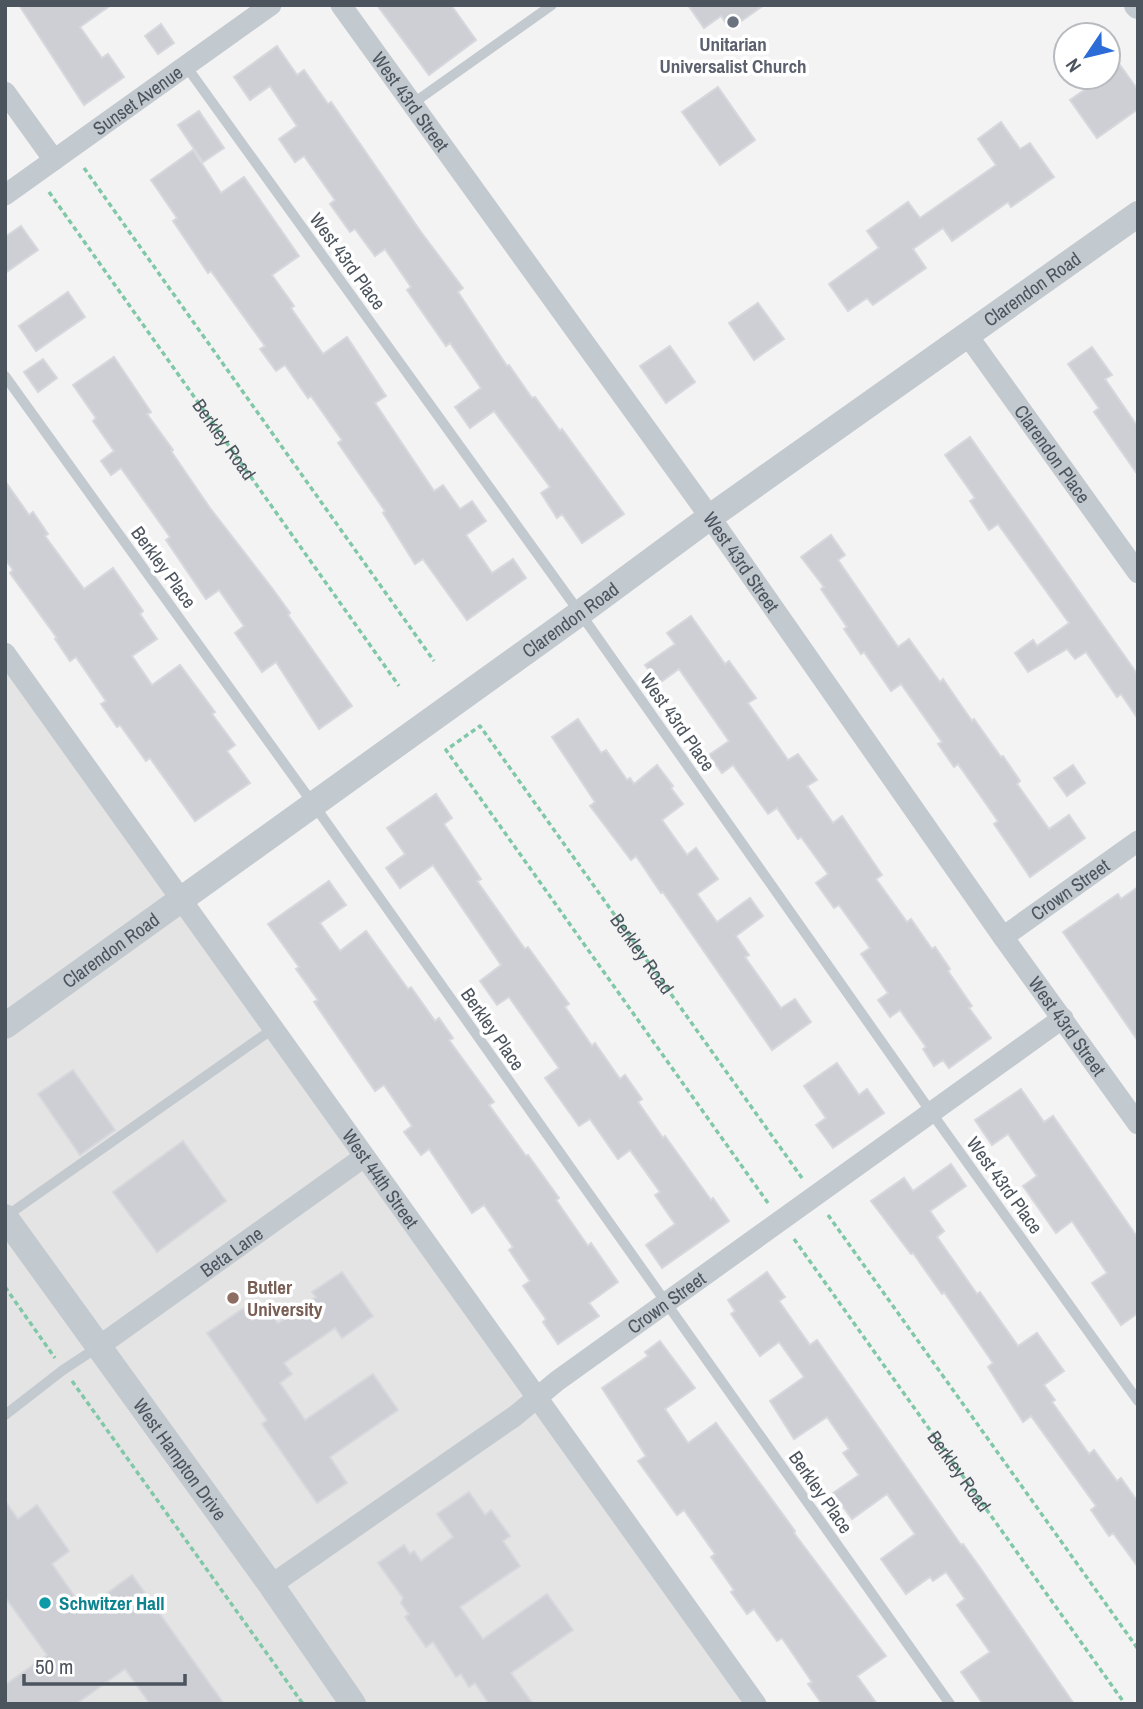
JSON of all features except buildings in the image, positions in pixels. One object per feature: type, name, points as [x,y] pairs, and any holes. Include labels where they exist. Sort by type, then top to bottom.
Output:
[{"type":"street","name":"Sunset Avenue","points":[[5,195],[271,5]]},
{"type":"street","name":"West 43rd Street","points":[[341,5],[710,517],[1003,937],[1138,1124]]},
{"type":"street","points":[[5,92],[54,160]]},
{"type":"street","name":"Clarendon Road","points":[[5,1027],[710,517],[1138,214]]},
{"type":"street","name":"Clarendon Place","points":[[968,336],[1138,573]]},
{"type":"street","name":"West 44th Street","points":[[5,653],[756,1704]]},
{"type":"street","name":"Crown Street","points":[[1003,937],[1138,841]]},
{"type":"street","name":"Crown Street","points":[[271,1585],[498,1428],[557,1381],[1063,1018]]},
{"type":"street","name":"Beta Lane","points":[[98,1347],[364,1157]]},
{"type":"street","name":"West Hampton Drive","points":[[5,1217],[354,1704]]},
{"type":"lane","points":[[412,104],[552,5]]},
{"type":"lane","name":"West 43rd Place","points":[[186,66],[580,613],[1138,1401]]},
{"type":"lane","name":"Berkley Place","points":[[5,376],[314,805],[950,1704]]},
{"type":"lane","points":[[5,1217],[274,1028]]},
{"type":"lane","points":[[5,1415],[98,1347]]},
{"type":"path","points":[[84,168],[434,661]]},
{"type":"path","name":"Berkley Road","points":[[49,192],[399,686]]},
{"type":"path","name":"Berkley Road","points":[[769,1204],[446,750],[480,726],[804,1180]]},
{"type":"path","points":[[828,1215],[1138,1649]]},
{"type":"path","name":"Berkley Road","points":[[794,1239],[1125,1704]]},
{"type":"path","points":[[5,1287],[56,1359]]},
{"type":"path","points":[[73,1383],[303,1704]]},
{"type":"shaded area","name":"Butler University","points":[[5,658],[752,1704],[5,1704]]},
{"type":"place","name":"Unitarian Universalist Church","points":[[733,22]]},
{"type":"place","name":"Butler University","points":[[233,1298]]},
{"type":"place","name":"Schwitzer Hall","points":[[45,1603]]}]
